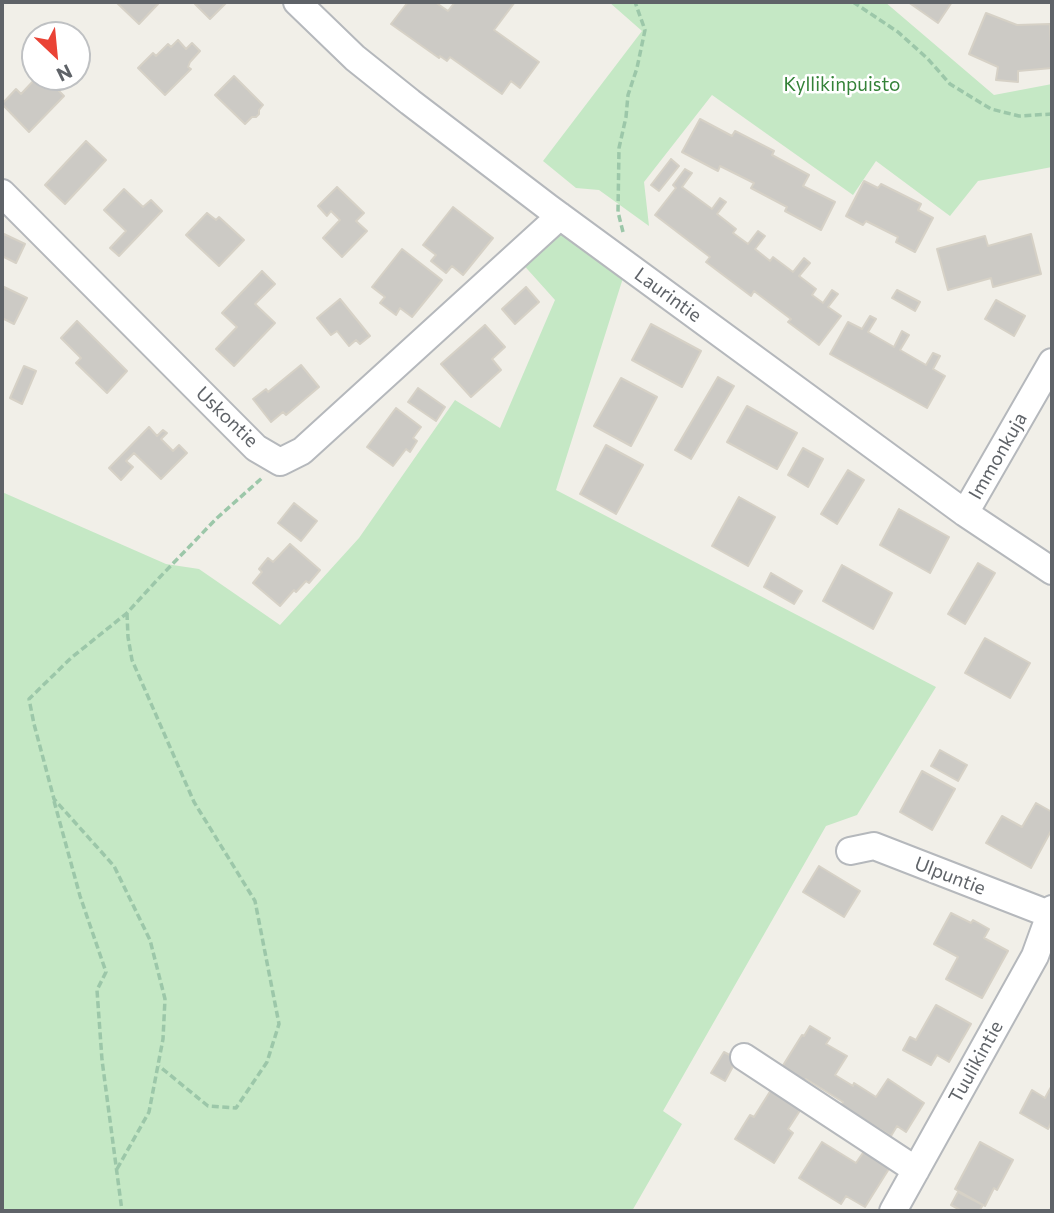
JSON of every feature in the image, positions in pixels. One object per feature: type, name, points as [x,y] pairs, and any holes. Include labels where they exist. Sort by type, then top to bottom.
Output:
[{"type":"street","name":"Laurintie","points":[[297,2],[355,58],[560,216],[965,513],[1052,571]]},
{"type":"street","name":"Uskontie","points":[[2,193],[256,448],[280,462]]},
{"type":"street","points":[[280,462],[302,451],[560,216]]},
{"type":"street","name":"Immonkuja","points":[[965,513],[1052,362]]},
{"type":"street","name":"Ulpuntie","points":[[850,851],[874,846],[1051,912]]},
{"type":"street","name":"Tuulikintie","points":[[893,1211],[1044,960],[1051,912]]},
{"type":"street","points":[[744,1057],[916,1170]]},
{"type":"path","points":[[624,237],[618,212],[619,149],[628,95],[645,30],[635,2]]},
{"type":"path","points":[[853,2],[898,32],[928,59],[950,84],[991,109],[1019,116],[1052,114]]},
{"type":"path","points":[[122,1211],[102,1060],[97,990],[106,972],[80,896],[29,699],[71,657],[127,613],[217,518],[280,462]]},
{"type":"path","points":[[127,613],[132,660],[194,802],[256,901],[279,1024],[267,1062],[236,1108],[208,1106],[158,1066]]},
{"type":"path","points":[[54,799],[114,866],[150,940],[165,999],[163,1039],[149,1112],[117,1169]]},
{"type":"green space","name":"Kyllikinpuisto","points":[[609,2],[885,2],[994,95],[1052,84],[1052,167],[978,181],[950,216],[876,161],[853,195],[712,95],[644,182],[649,226],[599,190],[576,188],[543,161],[642,31]]},
{"type":"green space","points":[[558,231],[623,278],[556,490],[936,687],[857,815],[826,826],[663,1111],[682,1124],[632,1211],[2,1211],[2,492],[166,564],[199,569],[280,625],[359,538],[455,400],[500,428],[555,300],[520,261]]},
{"type":"building","points":[[116,2],[155,2],[158,4],[139,24]]},
{"type":"building","points":[[227,2],[210,19],[195,4]]},
{"type":"building","points":[[408,2],[435,2],[448,11],[455,2],[515,2],[494,30],[539,62],[520,88],[511,81],[502,94],[450,57],[447,61],[440,56],[439,58],[391,24]]},
{"type":"building","points":[[908,2],[952,2],[938,23]]},
{"type":"building","points":[[986,13],[1017,25],[1050,24],[1052,68],[1018,71],[1018,82],[996,80],[998,67],[969,54]]},
{"type":"building","points":[[178,40],[186,49],[192,43],[200,51],[190,62],[188,67],[191,69],[165,95],[138,68],[153,53],[156,56],[168,44],[171,47]]},
{"type":"building","points":[[234,76],[263,105],[259,114],[245,124],[215,95]]},
{"type":"building","points":[[16,89],[21,94],[24,91],[59,91],[64,96],[29,132],[2,104]]},
{"type":"building","points":[[700,119],[732,136],[735,131],[774,151],[772,155],[809,175],[803,186],[835,202],[821,230],[785,211],[787,207],[751,188],[754,183],[720,166],[718,171],[682,152]]},
{"type":"building","points":[[86,141],[106,160],[65,204],[45,185]]},
{"type":"building","points":[[671,159],[679,166],[659,191],[651,185]]},
{"type":"building","points":[[685,169],[692,173],[682,187],[712,209],[720,198],[726,202],[717,214],[736,229],[733,233],[748,244],[758,231],[765,236],[755,249],[770,261],[773,257],[793,272],[804,258],[810,263],[799,276],[816,289],[812,295],[823,303],[832,290],[838,294],[828,307],[841,316],[819,345],[788,322],[791,319],[754,291],[751,296],[706,262],[710,257],[655,215],[676,188],[673,185]]},
{"type":"building","points":[[864,181],[878,188],[881,184],[921,204],[918,210],[933,218],[915,252],[896,242],[898,237],[866,221],[863,225],[846,216]]},
{"type":"building","points":[[337,187],[364,213],[356,221],[367,231],[342,257],[323,238],[340,220],[331,211],[327,216],[318,206]]},
{"type":"building","points":[[124,189],[143,207],[151,200],[162,211],[119,256],[110,248],[126,231],[104,210]]},
{"type":"building","points":[[453,207],[493,238],[463,275],[452,266],[446,273],[431,261],[436,255],[423,245]]},
{"type":"building","points":[[207,213],[216,220],[219,217],[244,240],[219,266],[186,235]]},
{"type":"building","points":[[4,234],[25,244],[16,263],[2,256]]},
{"type":"building","points":[[1031,234],[1041,274],[993,287],[991,278],[948,290],[937,249],[985,236],[988,246]]},
{"type":"building","points":[[402,249],[442,280],[412,317],[400,308],[396,315],[380,303],[385,297],[372,287]]},
{"type":"building","points":[[262,271],[275,284],[255,304],[275,323],[234,366],[216,349],[237,327],[222,313]]},
{"type":"building","points":[[2,286],[27,298],[14,324],[2,318]]},
{"type":"building","points":[[526,287],[539,302],[515,324],[502,309]]},
{"type":"building","points":[[897,290],[920,302],[915,311],[892,298]]},
{"type":"building","points":[[340,299],[370,336],[360,344],[356,340],[349,346],[337,331],[331,335],[317,318]]},
{"type":"building","points":[[996,300],[1025,316],[1014,336],[985,319]]},
{"type":"building","points":[[870,316],[876,319],[868,332],[894,347],[902,331],[909,335],[900,350],[926,365],[933,353],[940,356],[933,369],[945,376],[927,408],[830,354],[848,322],[862,329]]},
{"type":"building","points":[[77,321],[127,371],[107,393],[76,363],[81,358],[61,338]]},
{"type":"building","points":[[651,324],[701,351],[682,387],[632,360]]},
{"type":"building","points":[[485,325],[505,347],[492,359],[501,370],[471,397],[441,364]]},
{"type":"building","points":[[301,365],[319,387],[286,415],[283,412],[271,422],[253,399],[266,389],[268,392]]},
{"type":"building","points":[[24,366],[36,371],[22,404],[10,398]]},
{"type":"building","points":[[718,377],[734,386],[691,459],[675,450]]},
{"type":"building","points":[[621,378],[657,397],[631,446],[594,426]]},
{"type":"building","points":[[418,388],[445,407],[436,421],[408,402]]},
{"type":"building","points":[[747,406],[797,433],[777,469],[727,442]]},
{"type":"building","points":[[396,408],[421,427],[413,438],[417,441],[410,452],[406,449],[393,466],[367,447]]},
{"type":"building","points":[[149,427],[157,436],[163,430],[167,433],[161,439],[173,451],[179,445],[187,453],[161,479],[134,453],[126,461],[133,467],[121,480],[109,468]]},
{"type":"building","points":[[606,445],[643,465],[616,514],[580,494]]},
{"type":"building","points":[[803,448],[823,459],[808,487],[788,475]]},
{"type":"building","points":[[848,470],[864,480],[837,524],[821,514]]},
{"type":"building","points":[[739,497],[775,517],[748,566],[712,546]]},
{"type":"building","points":[[294,503],[317,521],[301,541],[278,523]]},
{"type":"building","points":[[899,509],[949,537],[930,573],[880,545]]},
{"type":"building","points":[[290,544],[320,570],[309,583],[306,581],[296,592],[294,590],[280,606],[253,583],[268,558],[273,562]]},
{"type":"building","points":[[978,563],[995,573],[965,624],[948,614]]},
{"type":"building","points":[[842,565],[892,593],[873,629],[823,601]]},
{"type":"building","points":[[771,573],[802,591],[794,604],[764,587]]},
{"type":"building","points":[[985,638],[1030,663],[1010,698],[965,673]]},
{"type":"building","points":[[940,750],[967,765],[958,781],[931,766]]},
{"type":"building","points":[[922,771],[955,789],[932,830],[900,812]]},
{"type":"building","points":[[1036,803],[1052,812],[1052,829],[1031,868],[986,843],[1002,816],[1022,827]]},
{"type":"building","points":[[819,866],[860,891],[844,917],[803,892]]},
{"type":"building","points":[[951,913],[989,929],[984,938],[1008,951],[982,998],[946,979],[958,957],[934,944]]},
{"type":"building","points":[[936,1005],[971,1024],[949,1062],[937,1055],[931,1065],[903,1050],[910,1037],[916,1040]]},
{"type":"building","points":[[810,1026],[830,1038],[826,1044],[847,1056],[835,1075],[876,1097],[888,1079],[924,1103],[906,1132],[897,1126],[891,1136],[841,1105],[843,1102],[782,1067]]},
{"type":"building","points":[[724,1052],[737,1059],[725,1081],[711,1073]]},
{"type":"building","points":[[1051,1087],[1052,1121],[1048,1129],[1020,1113],[1032,1090],[1045,1098]]},
{"type":"building","points":[[771,1090],[801,1109],[788,1129],[793,1133],[774,1163],[735,1139],[750,1115],[754,1117]]},
{"type":"building","points":[[822,1142],[856,1163],[867,1147],[892,1164],[865,1207],[846,1196],[841,1204],[799,1178]]},
{"type":"building","points":[[980,1142],[1013,1160],[985,1206],[955,1189]]},
{"type":"building","points":[[958,1192],[983,1205],[979,1211],[962,1211],[951,1205]]}]
